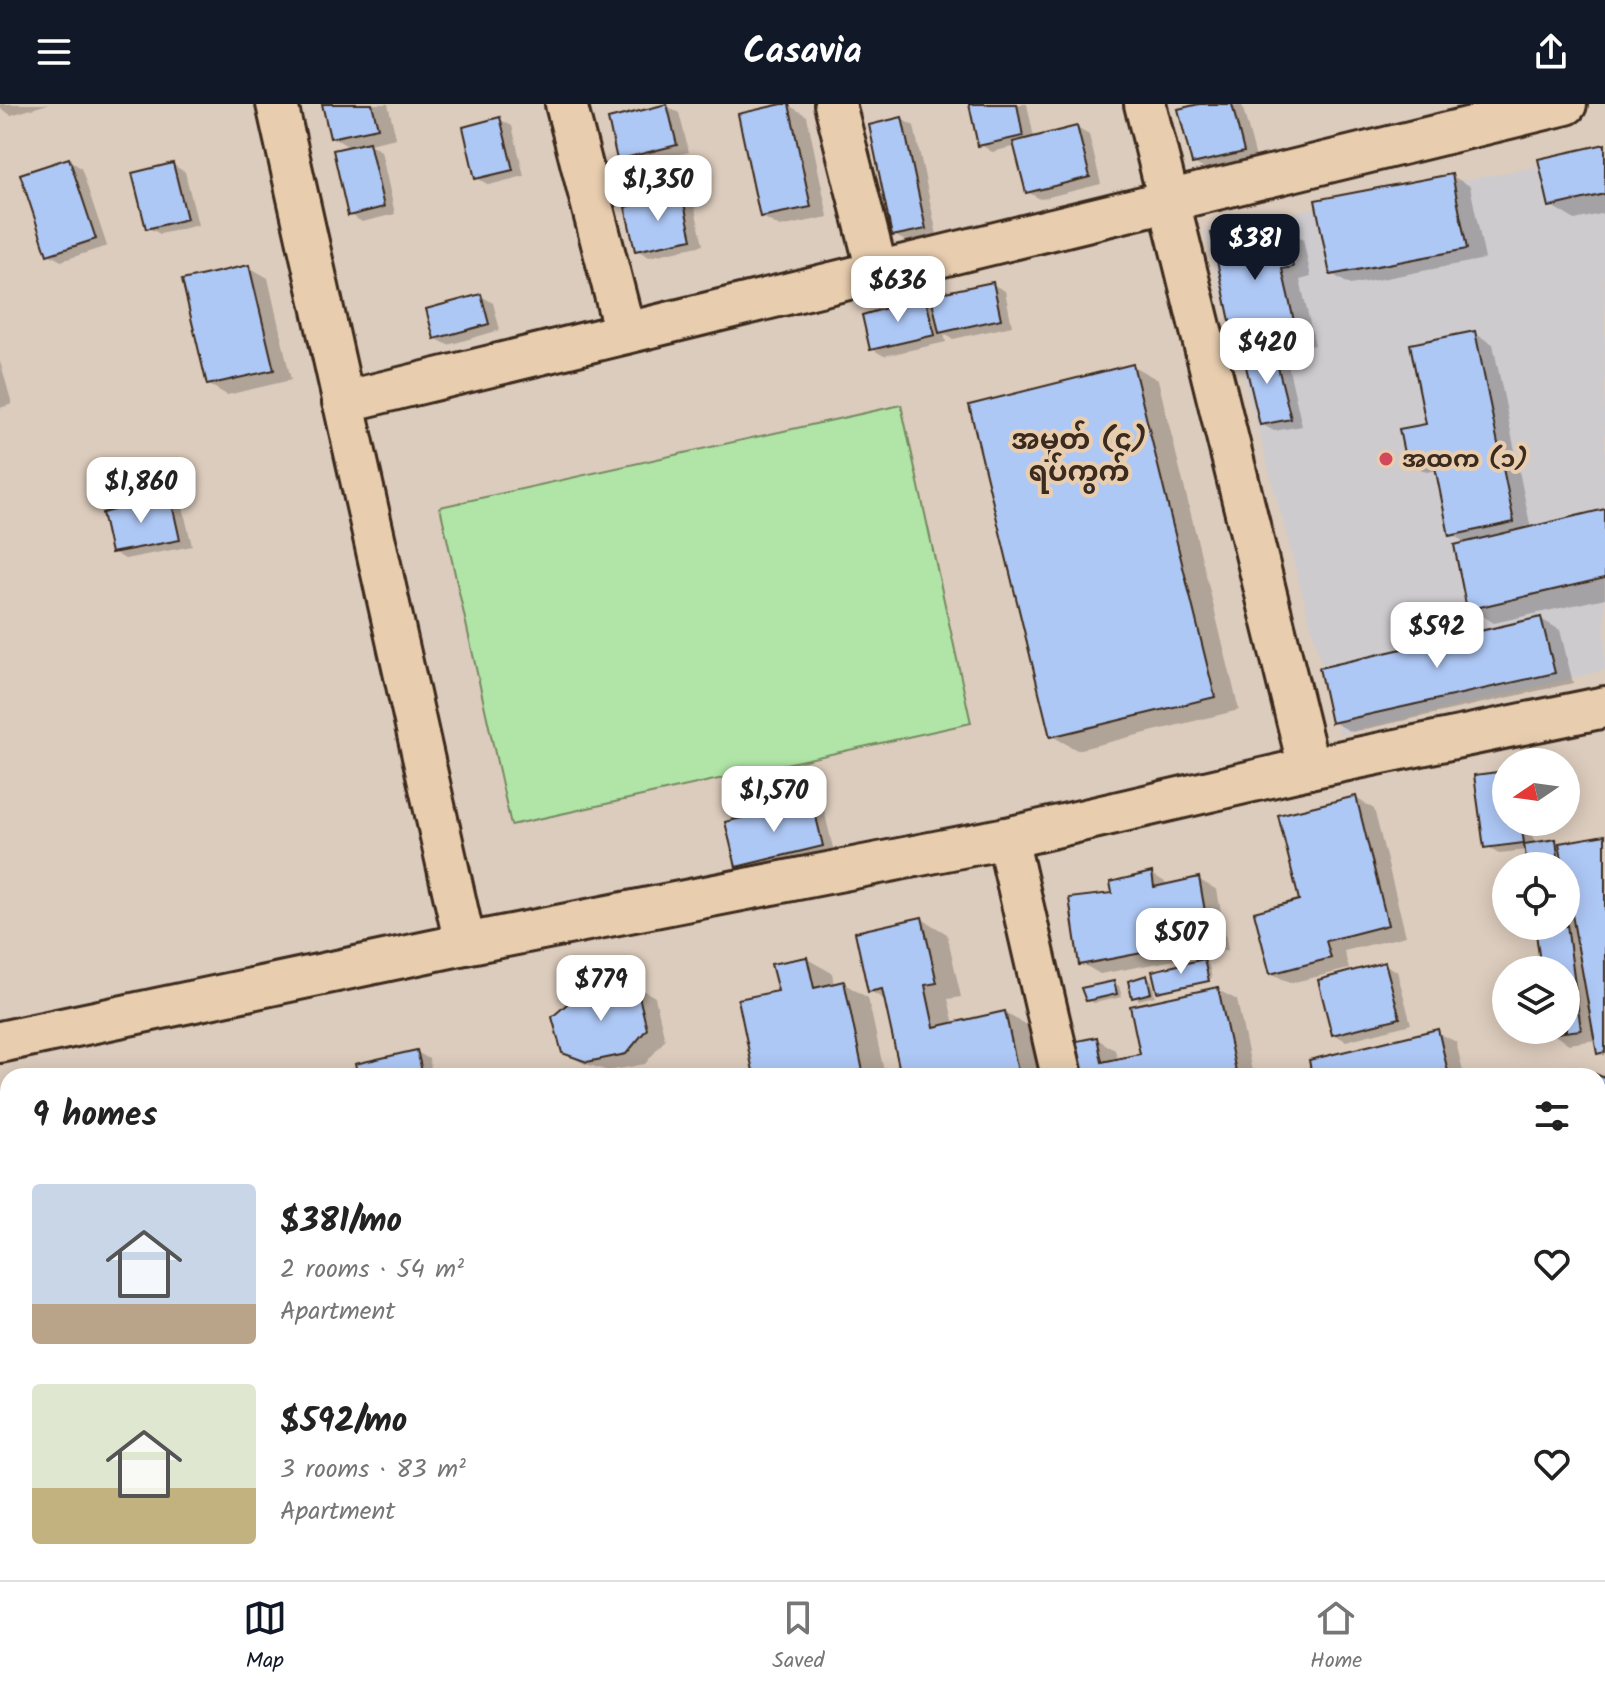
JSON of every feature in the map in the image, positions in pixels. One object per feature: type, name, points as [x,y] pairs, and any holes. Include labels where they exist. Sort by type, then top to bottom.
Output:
[{"type":"street","points":[[277,104],[465,944]]},
{"type":"street","points":[[566,104],[625,333]]},
{"type":"street","points":[[835,104],[877,271]]},
{"type":"street","points":[[1145,104],[1309,768]]},
{"type":"street","points":[[343,402],[1566,104]]},
{"type":"street","points":[[0,1042],[465,944],[1007,838],[1309,768],[1605,707]]},
{"type":"street","points":[[1007,838],[1060,1068]]},
{"type":"shaded area","points":[[1605,154],[1605,670],[1340,734],[1204,229]]},
{"type":"green space","points":[[901,405],[971,723],[511,825],[440,507]]},
{"type":"building","points":[[322,104],[372,104],[378,128],[330,138]]},
{"type":"building","points":[[667,104],[677,145],[617,160],[608,119]]},
{"type":"building","points":[[789,104],[811,207],[760,217],[738,114]]},
{"type":"building","points":[[969,104],[1017,104],[1023,136],[978,146]]},
{"type":"building","points":[[1199,104],[1232,104],[1244,152],[1192,164],[1178,109]]},
{"type":"building","points":[[500,117],[513,170],[475,179],[463,127]]},
{"type":"building","points":[[902,117],[926,229],[892,236],[869,125]]},
{"type":"building","points":[[1077,126],[1090,177],[1026,193],[1013,142]]},
{"type":"building","points":[[369,142],[384,207],[348,216],[333,150]]},
{"type":"building","points":[[1605,144],[1605,194],[1549,207],[1538,159]]},
{"type":"building","points":[[69,158],[96,239],[47,255],[20,174]]},
{"type":"building","points":[[173,163],[187,219],[146,229],[132,173]]},
{"type":"building","points":[[1452,174],[1467,249],[1330,275],[1315,200]]},
{"type":"building","points":[[682,195],[692,239],[635,251],[625,207]]},
{"type":"building","points":[[1262,221],[1264,231],[1284,226],[1293,267],[1282,269],[1297,334],[1236,349],[1211,233]]},
{"type":"building","points":[[249,265],[274,370],[207,385],[182,280]]},
{"type":"building","points":[[993,282],[1001,319],[939,333],[931,295]]},
{"type":"building","points":[[481,294],[489,324],[434,339],[426,309]]},
{"type":"building","points":[[925,297],[935,335],[870,350],[862,315]]},
{"type":"building","points":[[1475,331],[1514,522],[1449,536],[1433,457],[1406,463],[1399,429],[1426,424],[1410,344]]},
{"type":"building","points":[[1273,347],[1291,419],[1260,425],[1243,354]]},
{"type":"building","points":[[1133,364],[1215,697],[1050,737],[969,405]]},
{"type":"building","points":[[170,495],[180,540],[111,553],[102,513]]},
{"type":"building","points":[[1605,509],[1605,578],[1467,610],[1454,545]]},
{"type":"building","points":[[1541,617],[1555,673],[1331,723],[1319,668]]},
{"type":"building","points":[[1492,773],[1492,836],[1523,836],[1524,843],[1484,848],[1474,775]]},
{"type":"building","points":[[1356,796],[1388,925],[1326,941],[1331,958],[1270,974],[1254,912],[1299,900],[1278,815]]},
{"type":"building","points":[[812,800],[823,846],[736,867],[725,822]]},
{"type":"building","points":[[1605,835],[1605,1052],[1597,1054],[1577,940],[1580,940],[1580,852],[1561,852],[1559,843]]},
{"type":"building","points":[[1556,839],[1557,852],[1525,852],[1524,844]]},
{"type":"building","points":[[1152,872],[1154,887],[1199,877],[1210,940],[1079,965],[1069,898],[1112,893],[1110,882]]},
{"type":"building","points":[[922,917],[937,983],[925,985],[934,1027],[1005,1011],[1017,1068],[899,1068],[882,989],[868,992],[855,932]]},
{"type":"building","points":[[1537,940],[1569,940],[1571,956],[1539,956]]},
{"type":"building","points":[[807,957],[814,988],[844,981],[862,1068],[752,1068],[738,999],[778,991],[771,964]]},
{"type":"building","points":[[1204,959],[1209,981],[1157,992],[1152,971]]},
{"type":"building","points":[[1385,962],[1400,1018],[1332,1035],[1318,980]]},
{"type":"building","points":[[1147,975],[1151,993],[1132,998],[1128,981]]},
{"type":"building","points":[[1114,981],[1117,994],[1086,1001],[1081,988]]},
{"type":"building","points":[[636,984],[647,1029],[626,1054],[587,1062],[562,1053],[552,1017],[588,986]]},
{"type":"building","points":[[1218,987],[1235,1068],[1077,1068],[1072,1042],[1097,1037],[1102,1062],[1140,1054],[1130,1006]]},
{"type":"building","points":[[1438,1029],[1447,1068],[1310,1068],[1309,1060]]},
{"type":"building","points":[[417,1050],[421,1068],[356,1068],[355,1064]]},
{"type":"place","name":"အထက (၁)","points":[[1386,459]]},
{"type":"district","name":"အမှတ် (၄) ရပ်ကွက်","points":[[1079,455]]}]
